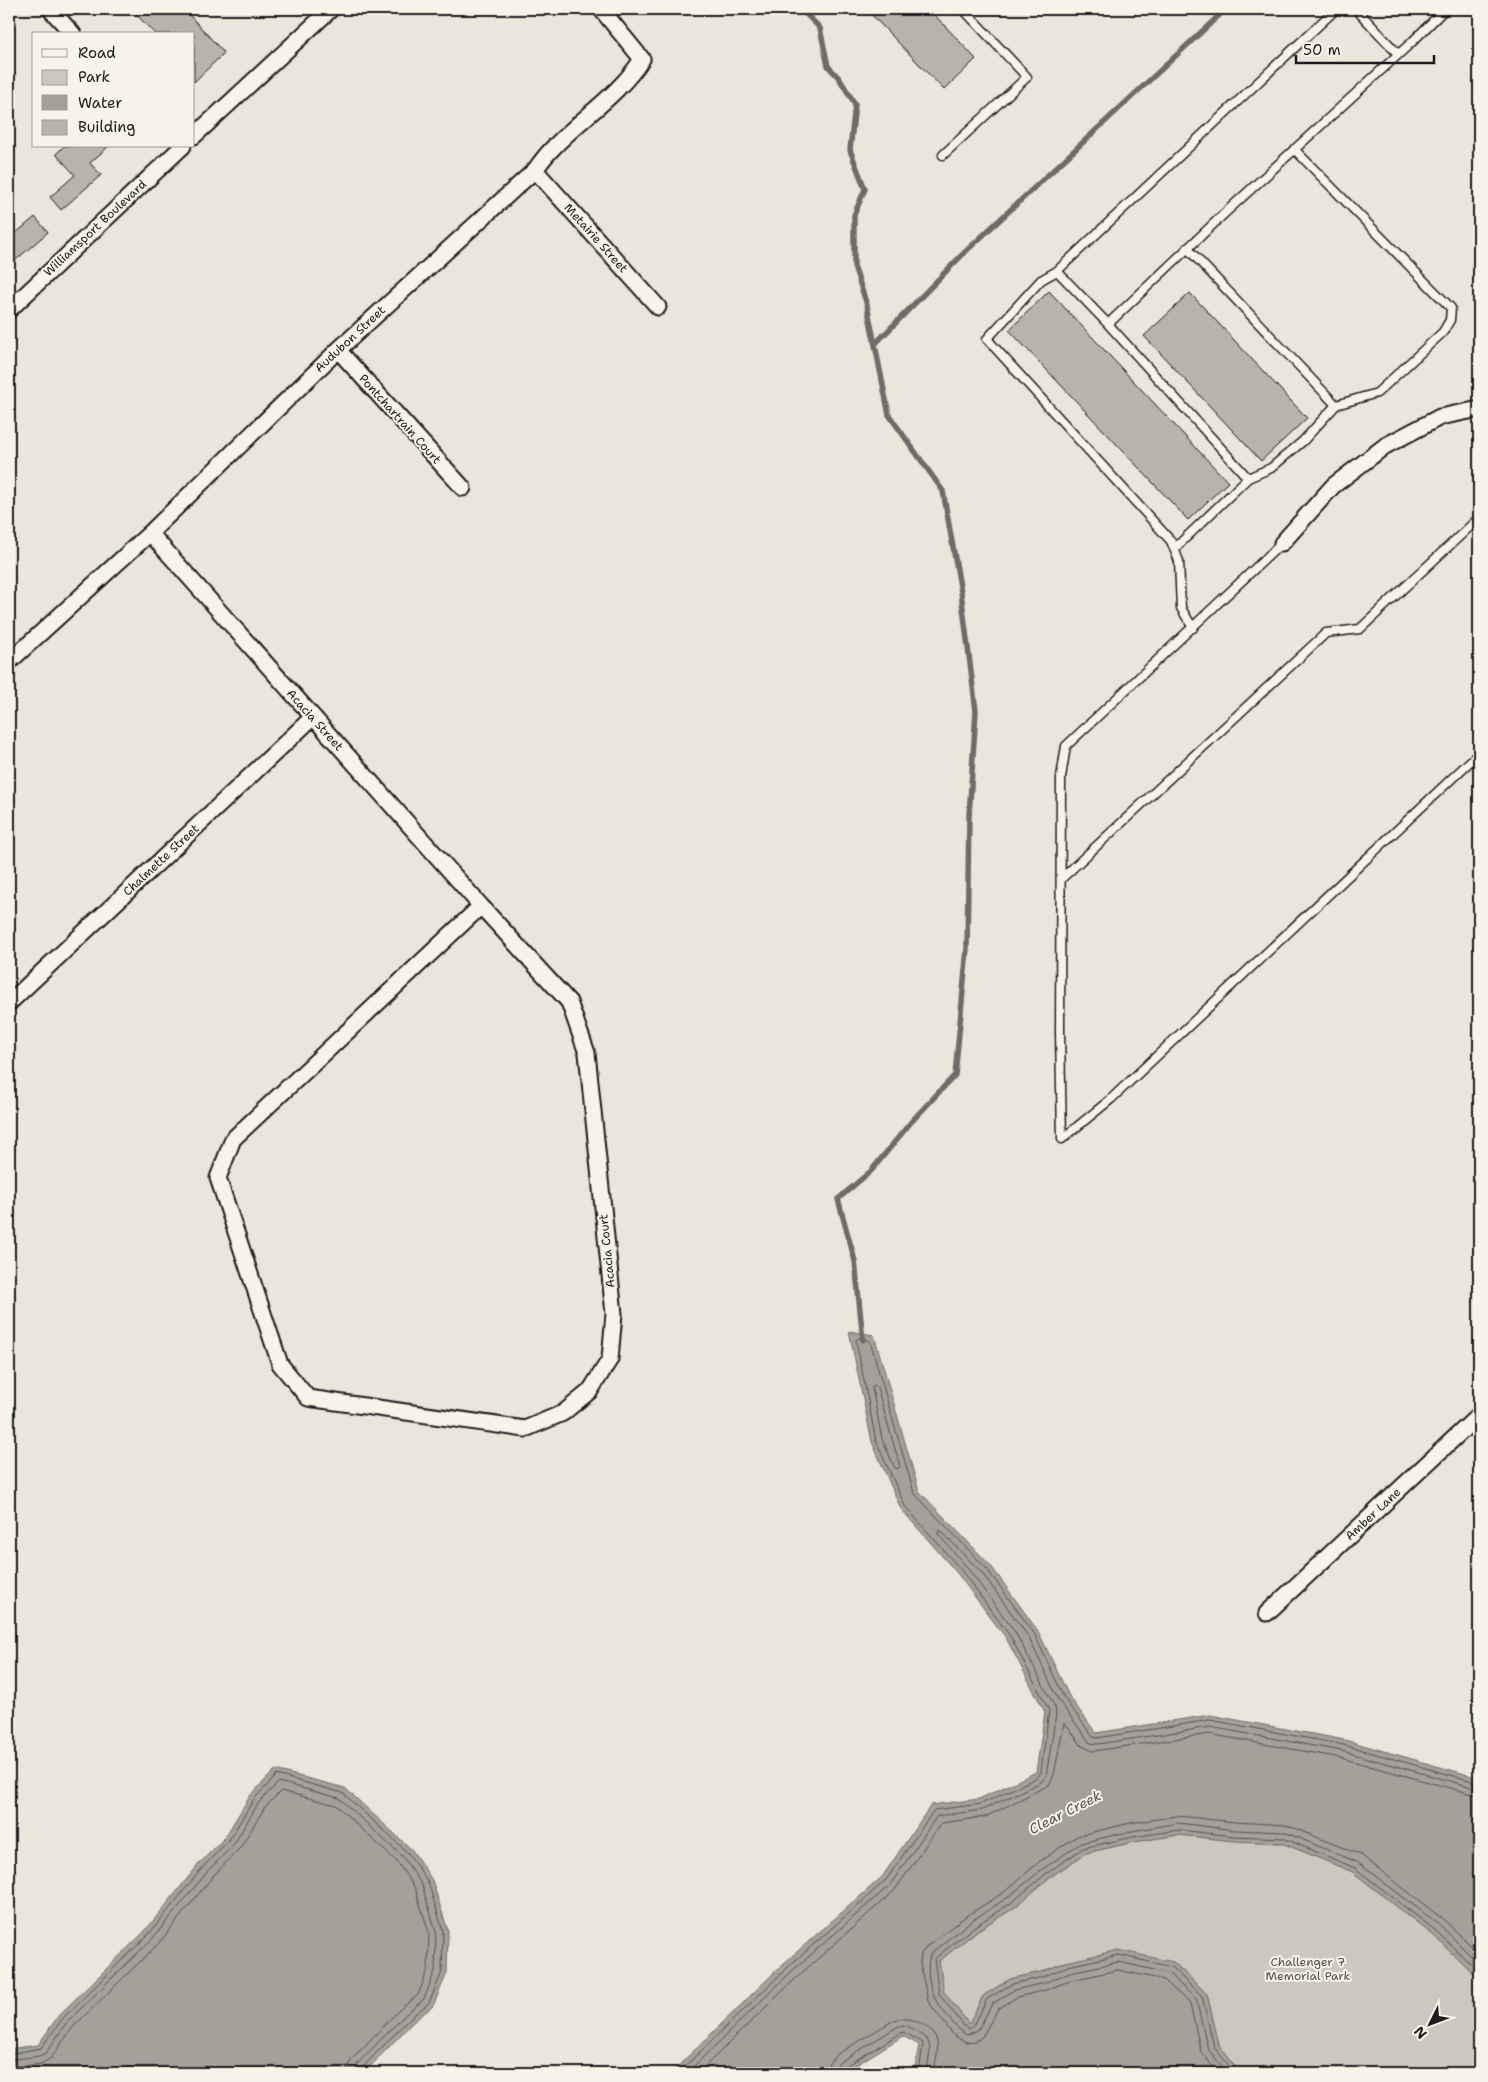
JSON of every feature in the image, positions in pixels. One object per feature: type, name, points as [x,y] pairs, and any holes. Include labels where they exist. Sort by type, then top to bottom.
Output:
[{"type":"street","points":[[50,9],[71,32]]},
{"type":"street","points":[[195,135],[331,9]]},
{"type":"street","name":"Audubon Street","points":[[9,662],[150,533],[338,350],[535,170],[552,149],[634,72],[642,59],[601,9]]},
{"type":"street","name":"Williamsport Boulevard","points":[[9,310],[179,148]]},
{"type":"street","name":"Metairie Street","points":[[535,170],[658,307]]},
{"type":"street","name":"Pontchartrain Court","points":[[338,350],[463,488]]},
{"type":"street","points":[[1282,543],[1333,486],[1385,446],[1440,417],[1479,409]]},
{"type":"street","name":"Acacia Street","points":[[150,533],[481,906]]},
{"type":"street","name":"Chalmette Street","points":[[9,1003],[313,717]]},
{"type":"street","name":"Acacia Court","points":[[481,906],[569,1002],[586,1053],[614,1314],[610,1359],[590,1391],[563,1413],[525,1429],[308,1398],[280,1364],[218,1178],[233,1139],[481,906]]},
{"type":"street","name":"Amber Lane","points":[[1268,1613],[1479,1415]]},
{"type":"lane","points":[[942,155],[1027,77],[963,9]]},
{"type":"lane","points":[[1193,628],[1181,608],[1179,561],[1171,541],[987,339],[1041,280],[1057,270],[1336,9]]},
{"type":"lane","points":[[1356,9],[1398,54]]},
{"type":"lane","points":[[1108,324],[1187,248],[1445,9]]},
{"type":"lane","points":[[1174,549],[1248,478],[1271,468],[1303,441],[1336,406],[1377,393],[1443,332],[1450,320],[1451,308],[1294,149]]},
{"type":"lane","points":[[1187,248],[1336,406]]},
{"type":"lane","points":[[1057,270],[1248,478]]},
{"type":"lane","points":[[1061,879],[1326,633],[1360,629],[1479,518]]},
{"type":"lane","points":[[1282,543],[1066,746],[1061,777],[1060,1032],[1062,1139],[1111,1099],[1479,753]]},
{"type":"green space","name":"Challenger 7 Memorial Park","points":[[1178,1835],[1282,1843],[1353,1872],[1433,1935],[1479,1979],[1479,2073],[1240,2073],[1219,2045],[1207,1994],[1173,1962],[1066,1962],[1041,1972],[1010,1979],[983,1996],[969,2025],[943,1991],[939,1961],[978,1930],[1014,1908],[1050,1877],[1086,1853],[1134,1842]]},
{"type":"water","name":"Clear Creek","points":[[849,1331],[874,1335],[919,1491],[991,1566],[1038,1631],[1069,1696],[1096,1733],[1210,1715],[1345,1740],[1479,1778],[1479,1979],[1433,1935],[1353,1872],[1282,1843],[1234,1841],[1178,1835],[1134,1842],[1086,1853],[1050,1877],[1014,1908],[978,1930],[939,1961],[944,1992],[969,2024],[983,1996],[1010,1979],[1041,1972],[1066,1962],[1118,1950],[1173,1962],[1207,1994],[1219,2045],[1240,2073],[914,2073],[919,2045],[903,2036],[843,2073],[671,2073],[783,1964],[882,1877],[931,1805],[979,1799],[1036,1772],[1045,1712],[1006,1638],[957,1573],[901,1509],[872,1442]]},
{"type":"water","points":[[275,1770],[345,1788],[412,1850],[432,1880],[448,1931],[447,1973],[433,2006],[412,2023],[364,2073],[9,2073],[9,2049],[38,2045],[59,2015],[145,1931],[199,1864],[225,1837],[250,1796]]},
{"type":"building","points":[[131,9],[184,9],[224,53],[195,81],[195,32],[153,32]]},
{"type":"building","points":[[866,9],[929,9],[976,59],[944,90]]},
{"type":"building","points":[[62,148],[107,148],[90,163],[101,175],[61,210],[50,197],[75,175],[56,154]]},
{"type":"building","points":[[35,217],[48,232],[9,266],[9,239]]},
{"type":"building","points":[[1049,291],[1228,482],[1188,520],[1009,330]]},
{"type":"building","points":[[1190,293],[1307,418],[1261,461],[1144,336]]},
{"type":"waterway","points":[[801,9],[820,28],[828,66],[839,78],[855,104],[850,150],[865,189],[854,215],[854,266],[867,305],[889,415],[943,491],[961,592],[976,711],[969,816],[967,949],[955,1075],[911,1122],[871,1171],[838,1199],[855,1261],[863,1340]]},
{"type":"waterway","points":[[876,343],[964,253],[1226,9]]}]
